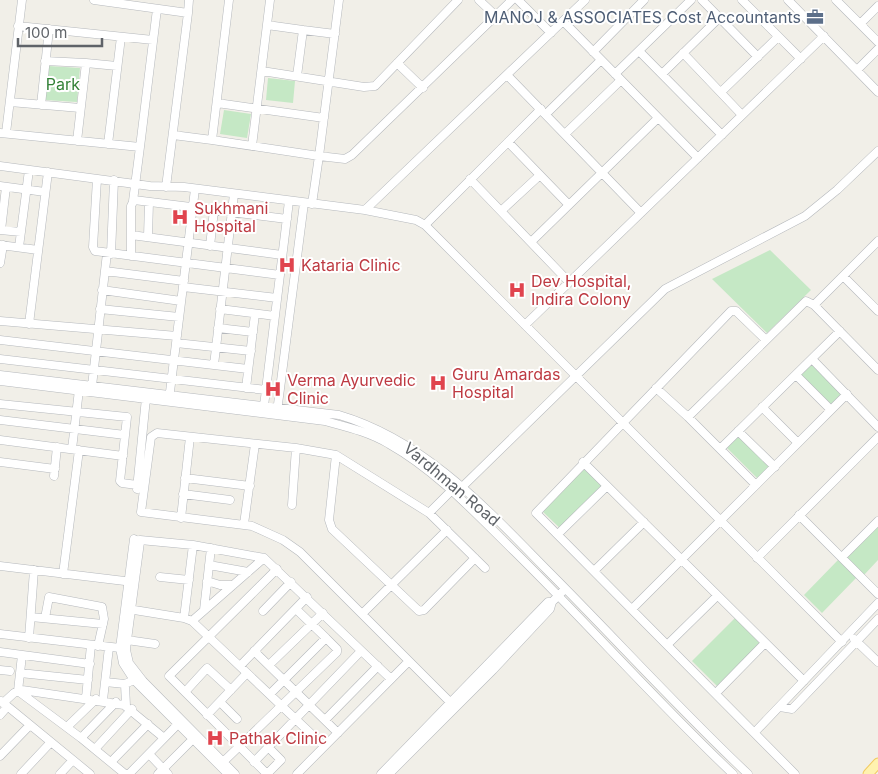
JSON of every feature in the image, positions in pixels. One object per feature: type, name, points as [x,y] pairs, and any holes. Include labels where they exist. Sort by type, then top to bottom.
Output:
[{"type":"main road","points":[[868,774],[878,763]]},
{"type":"street","points":[[22,0],[10,102],[3,133],[140,148]]},
{"type":"street","points":[[94,0],[188,13]]},
{"type":"street","points":[[166,187],[189,0]]},
{"type":"street","points":[[212,140],[229,0]]},
{"type":"street","points":[[252,146],[270,0]]},
{"type":"street","points":[[277,411],[308,203],[319,156],[339,0]]},
{"type":"street","points":[[262,71],[372,87],[380,82],[458,0]]},
{"type":"street","points":[[479,0],[496,16]]},
{"type":"street","points":[[172,135],[319,156],[350,157],[496,16],[518,0],[551,33]]},
{"type":"street","points":[[365,210],[585,0]]},
{"type":"street","points":[[593,52],[644,0]]},
{"type":"street","points":[[615,74],[691,0]]},
{"type":"street","points":[[702,0],[758,57]]},
{"type":"street","points":[[742,0],[801,59]]},
{"type":"street","points":[[788,0],[878,92]]},
{"type":"street","points":[[836,0],[878,42]]},
{"type":"street","points":[[860,24],[878,6]]},
{"type":"street","points":[[131,256],[133,201],[157,8]]},
{"type":"street","points":[[662,74],[719,18]]},
{"type":"street","points":[[563,21],[698,158]]},
{"type":"street","points":[[267,25],[335,34]]},
{"type":"street","points":[[18,26],[153,40]]},
{"type":"street","points":[[41,105],[48,29]]},
{"type":"street","points":[[297,76],[303,30]]},
{"type":"street","points":[[525,325],[824,36]]},
{"type":"street","points":[[108,144],[121,37]]},
{"type":"street","points":[[721,92],[778,37]]},
{"type":"street","points":[[857,70],[878,49]]},
{"type":"street","points":[[639,51],[722,135]]},
{"type":"street","points":[[683,53],[742,115]]},
{"type":"street","points":[[424,225],[508,142],[601,60]]},
{"type":"street","points":[[46,61],[117,66]]},
{"type":"street","points":[[77,141],[86,63]]},
{"type":"street","points":[[397,63],[423,88]]},
{"type":"street","points":[[507,75],[641,213]]},
{"type":"street","points":[[566,134],[621,80]]},
{"type":"street","points":[[10,102],[80,108]]},
{"type":"street","points":[[217,103],[324,118]]},
{"type":"street","points":[[531,242],[658,118]]},
{"type":"street","points":[[508,142],[569,205]]},
{"type":"street","points":[[429,513],[453,492],[461,488],[665,289],[805,216],[837,190],[878,151]]},
{"type":"street","points":[[0,166],[136,184],[195,189],[365,210],[416,220],[424,225],[623,422],[842,642]]},
{"type":"street","points":[[19,247],[29,170]]},
{"type":"street","points":[[29,324],[48,172]]},
{"type":"street","points":[[501,212],[540,175]]},
{"type":"street","points":[[97,178],[93,248],[95,251],[280,275]]},
{"type":"street","points":[[470,179],[569,282]]},
{"type":"street","points":[[92,386],[102,290],[109,253],[114,180]]},
{"type":"street","points":[[21,232],[0,230],[3,186],[45,192]]},
{"type":"street","points":[[169,398],[195,189]]},
{"type":"street","points":[[214,365],[234,194]]},
{"type":"street","points":[[133,201],[287,219]]},
{"type":"street","points":[[264,406],[289,201]]},
{"type":"street","points":[[148,237],[150,202]]},
{"type":"street","points":[[210,246],[214,210]]},
{"type":"street","points":[[131,235],[282,255]]},
{"type":"street","points":[[814,305],[878,241]]},
{"type":"street","points":[[0,263],[2,245],[38,250]]},
{"type":"street","points":[[105,271],[222,291],[277,298]]},
{"type":"street","points":[[843,276],[877,309]]},
{"type":"street","points":[[102,290],[181,301]]},
{"type":"street","points":[[688,418],[804,302],[808,301],[814,305],[878,370]]},
{"type":"street","points":[[100,309],[179,317]]},
{"type":"street","points":[[220,309],[275,316]]},
{"type":"street","points":[[766,340],[732,310],[536,511],[795,774]]},
{"type":"street","points":[[246,388],[255,314]]},
{"type":"street","points":[[0,321],[98,328],[251,351]]},
{"type":"street","points":[[218,328],[253,332]]},
{"type":"street","points":[[721,448],[840,331]]},
{"type":"street","points":[[0,340],[248,369]]},
{"type":"street","points":[[0,359],[266,390]]},
{"type":"street","points":[[812,359],[878,427]]},
{"type":"street","name":"Vardhman Road","points":[[0,375],[277,411],[339,415],[380,430],[410,446],[461,488],[509,532],[566,588],[702,730],[748,774]]},
{"type":"street","points":[[796,375],[831,410]]},
{"type":"street","name":"Vardhman Road","points":[[0,381],[146,398],[169,398],[264,406],[277,411],[325,421],[375,437],[416,461],[453,492],[558,595],[678,721],[733,774]]},
{"type":"street","points":[[656,388],[721,448],[756,485]]},
{"type":"street","points":[[63,574],[80,390]]},
{"type":"street","points":[[632,609],[847,394]]},
{"type":"street","points":[[142,500],[137,485],[146,398]]},
{"type":"street","points":[[0,404],[143,419]]},
{"type":"street","points":[[762,407],[798,443]]},
{"type":"street","points":[[127,417],[120,482],[137,485]]},
{"type":"street","points":[[0,420],[125,435]]},
{"type":"street","points":[[738,431],[774,467]]},
{"type":"street","points":[[451,703],[292,546],[262,529],[244,524],[143,513],[140,509],[151,436],[157,434],[190,437],[296,448],[336,455],[429,513],[485,568]]},
{"type":"street","points":[[757,558],[878,436]]},
{"type":"street","points":[[181,518],[190,437]]},
{"type":"street","points":[[0,440],[123,456]]},
{"type":"street","points":[[244,524],[255,444]]},
{"type":"street","points":[[0,462],[54,473],[57,447]]},
{"type":"street","points":[[292,505],[296,448]]},
{"type":"street","points":[[336,455],[330,524],[391,584],[422,611],[475,558]]},
{"type":"street","points":[[583,462],[804,681]]},
{"type":"street","points":[[185,478],[250,486]]},
{"type":"street","points":[[558,534],[607,486]]},
{"type":"street","points":[[183,494],[230,500]]},
{"type":"street","points":[[799,515],[878,594]]},
{"type":"street","points":[[842,557],[878,521]]},
{"type":"street","points":[[594,571],[644,522]]},
{"type":"street","points":[[362,614],[447,530]]},
{"type":"street","points":[[235,774],[193,739],[134,680],[123,663],[120,648],[140,540],[193,545],[264,558],[391,679]]},
{"type":"street","points":[[188,619],[189,580],[193,545]]},
{"type":"street","points":[[204,610],[211,548]]},
{"type":"street","points":[[188,619],[204,610],[264,558]]},
{"type":"street","points":[[209,565],[248,572]]},
{"type":"street","points":[[0,566],[132,582]]},
{"type":"street","points":[[29,638],[34,570]]},
{"type":"street","points":[[268,747],[281,760],[267,774],[170,676],[278,570]]},
{"type":"street","points":[[160,577],[189,580]]},
{"type":"street","points":[[207,581],[220,585],[233,585]]},
{"type":"street","points":[[263,611],[291,582]]},
{"type":"street","points":[[389,774],[493,670],[550,609],[552,602],[566,588]]},
{"type":"street","points":[[45,618],[48,600],[51,596],[100,606],[104,610],[103,624],[94,645],[90,664],[86,698]]},
{"type":"street","points":[[668,644],[717,596]]},
{"type":"street","points":[[240,666],[307,597]]},
{"type":"street","points":[[381,774],[548,602],[552,602]]},
{"type":"street","points":[[128,609],[188,619],[210,637],[324,746]]},
{"type":"street","points":[[128,609],[127,656],[134,670],[221,764],[228,774]]},
{"type":"street","points":[[221,764],[337,652],[337,649],[296,609]]},
{"type":"street","points":[[755,732],[849,634],[876,609]]},
{"type":"street","points":[[269,665],[323,613]]},
{"type":"street","points":[[31,617],[103,624]]},
{"type":"street","points":[[780,707],[792,709],[878,619]]},
{"type":"street","points":[[0,634],[120,648]]},
{"type":"street","points":[[849,634],[878,662]]},
{"type":"street","points":[[270,694],[326,638]]},
{"type":"street","points":[[127,640],[155,644]]},
{"type":"street","points":[[716,693],[765,643]]},
{"type":"street","points":[[67,727],[99,700],[105,682],[109,647]]},
{"type":"street","points":[[254,762],[362,650]]},
{"type":"street","points":[[254,651],[338,733]]},
{"type":"street","points":[[0,652],[90,664]]},
{"type":"street","points":[[0,714],[4,704],[18,691],[22,656]]},
{"type":"street","points":[[297,774],[409,661]]},
{"type":"street","points":[[325,720],[378,666]]},
{"type":"street","points":[[185,692],[207,668],[231,690]]},
{"type":"street","points":[[0,670],[10,671]]},
{"type":"street","points":[[20,673],[88,680]]},
{"type":"street","points":[[207,715],[247,673]]},
{"type":"street","points":[[105,682],[125,684],[134,680]]},
{"type":"street","points":[[94,749],[129,708],[125,684]]},
{"type":"street","points":[[18,691],[116,702],[129,708],[164,738]]},
{"type":"street","points":[[18,691],[67,727],[125,774]]},
{"type":"street","points":[[81,738],[116,702]]},
{"type":"street","points":[[220,702],[237,719]]},
{"type":"street","points":[[4,704],[90,774]]},
{"type":"street","points":[[111,762],[148,724]]},
{"type":"street","points":[[128,774],[178,724]]},
{"type":"street","points":[[0,756],[30,725]]},
{"type":"street","points":[[149,754],[163,773],[193,739]]},
{"type":"street","points":[[21,774],[51,742]]},
{"type":"street","points":[[60,774],[73,760]]},
{"type":"green space","name":"Park","points":[[48,66],[80,68],[77,102],[45,100]]},
{"type":"green space","points":[[268,78],[295,81],[293,103],[266,100]]},
{"type":"green space","points":[[224,110],[251,114],[247,138],[220,134]]},
{"type":"green space","points":[[770,250],[811,290],[767,333],[712,279]]},
{"type":"green space","points":[[812,363],[843,394],[831,407],[799,375]]},
{"type":"green space","points":[[738,435],[771,467],[758,479],[726,447]]},
{"type":"green space","points":[[586,466],[606,486],[563,531],[542,511]]},
{"type":"green space","points":[[878,524],[878,560],[864,575],[846,557]]},
{"type":"green space","points":[[838,560],[857,577],[822,613],[804,595]]},
{"type":"green space","points":[[737,616],[762,641],[717,686],[692,661]]},
{"type":"place","name":"MANOJ & ASSOCIATES Cost Accountants","points":[[815,17]]},
{"type":"place","name":"Sukhmani Hospital","points":[[180,217]]},
{"type":"place","name":"Kataria Clinic","points":[[287,265]]},
{"type":"place","name":"Dev Hospital, Indira Colony","points":[[517,290]]},
{"type":"place","name":"Guru Amardas Hospital","points":[[438,383]]},
{"type":"place","name":"Verma Ayurvedic Clinic","points":[[273,389]]},
{"type":"place","name":"Pathak Clinic","points":[[215,738]]}]
